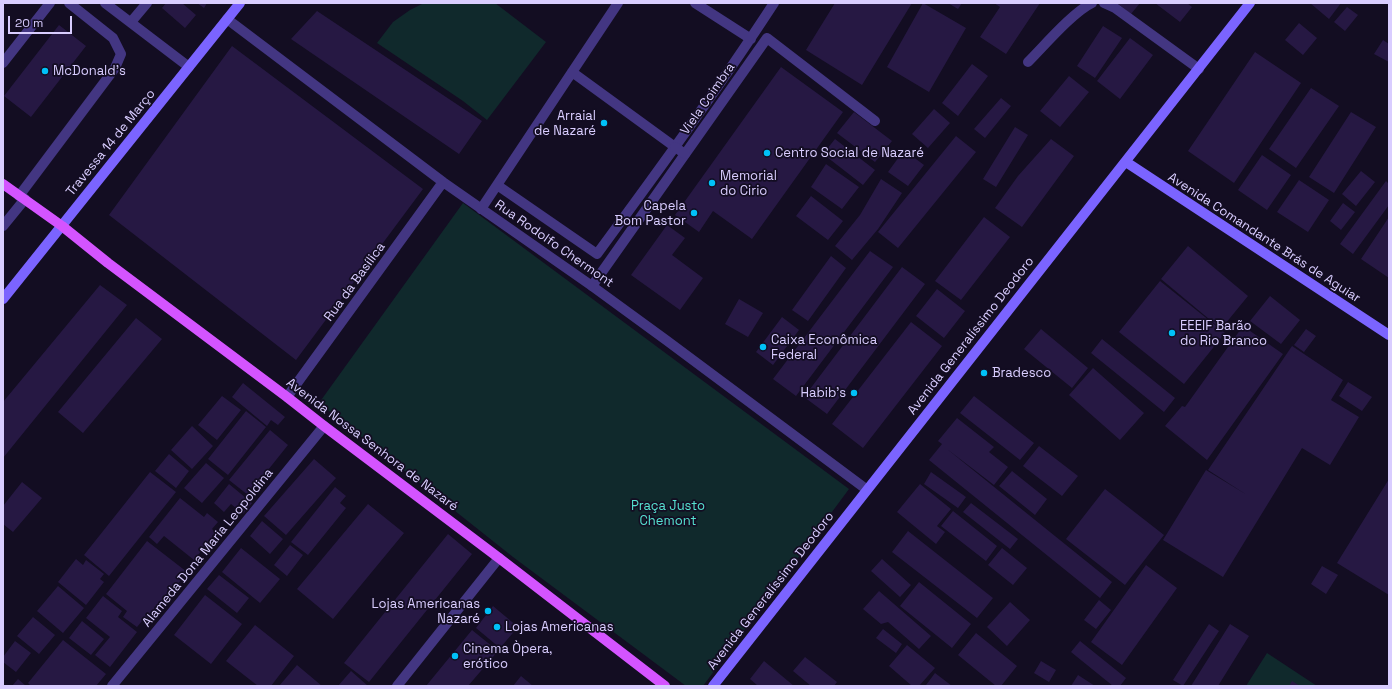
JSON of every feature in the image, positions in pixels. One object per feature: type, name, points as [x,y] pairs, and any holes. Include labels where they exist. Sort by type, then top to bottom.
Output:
[{"type":"main road","name":"Avenida Nossa Senhora de Nazaré","points":[[3,184],[62,226],[108,263],[287,397],[665,686]]},
{"type":"street","points":[[3,63],[50,3]]},
{"type":"street","points":[[3,226],[115,68],[121,54],[113,38],[69,3]]},
{"type":"street","points":[[105,3],[189,67]]},
{"type":"street","points":[[131,22],[147,3]]},
{"type":"street","name":"Travessa 14 de Março","points":[[3,299],[240,3]]},
{"type":"street","points":[[481,209],[618,3]]},
{"type":"street","points":[[695,3],[751,39]]},
{"type":"street","points":[[497,185],[597,254],[675,147],[751,39],[774,3]]},
{"type":"street","points":[[1028,62],[1070,19],[1092,3]]},
{"type":"street","points":[[1104,3],[1115,8],[1199,69]]},
{"type":"street","name":"Avenida Generalíssimo Deodoro","points":[[713,686],[866,489],[1126,162],[1250,3]]},
{"type":"street","name":"Rua Rodolfo Chermont","points":[[227,19],[443,182],[592,286],[866,489]]},
{"type":"street","name":"Viela Coimbra","points":[[592,286],[767,38],[875,121]]},
{"type":"street","points":[[572,72],[685,154]]},
{"type":"street","name":"Avenida Comandante Brás de Aguiar","points":[[1126,162],[1389,335]]},
{"type":"street","name":"Rua da Basílica","points":[[287,397],[443,182]]},
{"type":"street","name":"Alameda Dona Maria Leopoldina","points":[[112,686],[324,426]]},
{"type":"street","points":[[397,686],[499,558]]},
{"type":"green space","points":[[424,3],[495,3],[546,42],[487,120],[463,101],[377,43],[393,22],[410,10]]},
{"type":"green space","name":"Praça Justo Chemont","points":[[463,203],[849,489],[703,686],[686,686],[513,557],[319,403]]},
{"type":"green space","points":[[1267,653],[1317,686],[1246,686]]},
{"type":"building","points":[[166,3],[182,3],[196,15],[185,28],[162,8]]},
{"type":"building","points":[[197,3],[207,3],[204,8]]},
{"type":"building","points":[[835,3],[912,3],[862,85],[806,50]]},
{"type":"building","points":[[923,3],[966,28],[929,92],[887,67]]},
{"type":"building","points":[[948,3],[962,3],[958,9]]},
{"type":"building","points":[[994,3],[1040,3],[1006,54],[980,37],[1000,7]]},
{"type":"building","points":[[1117,3],[1140,3],[1131,14]]},
{"type":"building","points":[[1155,3],[1187,3],[1192,7],[1180,22]]},
{"type":"building","points":[[1310,3],[1341,3],[1329,19]]},
{"type":"building","points":[[1347,7],[1358,15],[1345,31],[1334,22]]},
{"type":"building","points":[[317,11],[482,121],[459,154],[291,39]]},
{"type":"building","points":[[1299,23],[1317,38],[1303,55],[1285,40]]},
{"type":"building","name":"McDonald's","points":[[59,25],[86,46],[31,117],[4,96]]},
{"type":"building","points":[[1103,26],[1122,38],[1095,78],[1077,66]]},
{"type":"building","points":[[1130,38],[1153,55],[1120,99],[1097,81]]},
{"type":"building","points":[[1383,40],[1389,44],[1389,62],[1374,54]]},
{"type":"building","points":[[232,46],[423,189],[296,360],[109,215]]},
{"type":"building","points":[[1255,52],[1301,83],[1234,183],[1188,151]]},
{"type":"building","points":[[972,64],[988,76],[958,116],[942,103]]},
{"type":"building","name":"Centro Social de Nazaré","points":[[781,67],[843,112],[752,239],[713,211],[699,232],[675,215]]},
{"type":"building","points":[[1069,76],[1089,92],[1060,127],[1040,111]]},
{"type":"building","points":[[1311,88],[1339,106],[1296,168],[1269,149]]},
{"type":"building","points":[[1001,98],[1011,106],[985,138],[974,129]]},
{"type":"building","points":[[934,109],[950,123],[928,148],[912,134]]},
{"type":"building","points":[[854,112],[892,141],[875,162],[837,133]]},
{"type":"building","points":[[1351,112],[1376,127],[1334,193],[1309,177]]},
{"type":"building","points":[[1015,127],[1028,135],[996,187],[983,179]]},
{"type":"building","points":[[956,136],[976,152],[898,248],[878,232]]},
{"type":"building","points":[[835,139],[875,170],[863,185],[823,154]]},
{"type":"building","points":[[1051,139],[1074,156],[1022,227],[995,208],[1018,176]]},
{"type":"building","points":[[904,150],[924,165],[908,186],[888,172]]},
{"type":"building","points":[[1262,155],[1291,175],[1267,210],[1238,190]]},
{"type":"building","points":[[826,164],[859,187],[842,209],[811,187]]},
{"type":"building","points":[[1361,171],[1375,182],[1356,206],[1342,194]]},
{"type":"building","points":[[881,179],[902,193],[878,229],[852,260],[835,246],[860,215]]},
{"type":"building","points":[[1299,180],[1329,200],[1308,232],[1277,212]]},
{"type":"building","points":[[1386,181],[1389,184],[1389,205],[1353,254],[1340,244]]},
{"type":"building","points":[[811,196],[843,221],[828,240],[796,216]]},
{"type":"building","points":[[1343,203],[1355,212],[1341,230],[1330,221]]},
{"type":"building","points":[[984,217],[1010,237],[961,300],[935,281]]},
{"type":"building","points":[[1389,217],[1389,278],[1361,259]]},
{"type":"building","points":[[667,225],[685,238],[672,255],[703,278],[680,310],[631,275]]},
{"type":"building","points":[[1188,246],[1248,296],[1221,329],[1161,279]]},
{"type":"building","points":[[870,251],[893,267],[796,396],[773,379]]},
{"type":"building","points":[[831,256],[846,268],[808,321],[792,310]]},
{"type":"building","points":[[902,267],[925,284],[827,414],[804,397]]},
{"type":"building","name":"EEEIF Barão do Rio Branco","points":[[1160,281],[1225,333],[1184,384],[1119,332]]},
{"type":"building","points":[[100,285],[127,305],[3,458],[3,402]]},
{"type":"building","points":[[937,289],[965,311],[944,338],[916,316]]},
{"type":"building","points":[[1270,296],[1300,320],[1281,344],[1250,321]]},
{"type":"building","points":[[739,299],[763,313],[748,337],[725,324]]},
{"type":"building","points":[[782,317],[799,330],[773,365],[756,352]]},
{"type":"building","points":[[136,318],[162,339],[83,433],[58,412]]},
{"type":"building","points":[[911,322],[942,346],[863,448],[832,424]]},
{"type":"building","points":[[1243,326],[1283,354],[1207,460],[1165,426],[1182,406],[1185,407]]},
{"type":"building","points":[[1041,329],[1088,368],[1072,388],[1024,349]]},
{"type":"building","points":[[1306,329],[1316,336],[1304,352],[1294,345]]},
{"type":"building","points":[[1102,339],[1175,398],[1164,412],[1091,353]]},
{"type":"building","points":[[1292,346],[1343,380],[1331,400],[1359,417],[1330,465],[1302,448],[1223,577],[1163,540],[1206,470],[1247,495],[1208,470]]},
{"type":"building","points":[[1093,368],[1144,413],[1120,440],[1069,395]]},
{"type":"building","points":[[1348,382],[1372,397],[1362,411],[1339,396]]},
{"type":"building","points":[[243,383],[285,417],[278,425],[271,420],[267,426],[232,397]]},
{"type":"building","points":[[222,396],[241,410],[217,440],[198,425]]},
{"type":"building","points":[[974,396],[1034,443],[1020,460],[960,413]]},
{"type":"building","points":[[246,411],[266,427],[228,475],[208,459]]},
{"type":"building","points":[[957,418],[994,447],[989,452],[1008,467],[994,485],[947,449],[1112,582],[1100,598],[929,460],[942,444],[938,441]]},
{"type":"building","points":[[192,426],[213,446],[192,469],[171,450]]},
{"type":"building","points":[[270,430],[288,445],[248,495],[229,480]]},
{"type":"building","points":[[1039,446],[1078,476],[1062,496],[1023,466]]},
{"type":"building","points":[[169,454],[189,471],[176,488],[155,471]]},
{"type":"building","points":[[314,459],[336,478],[286,535],[264,516]]},
{"type":"building","points":[[206,463],[224,478],[202,503],[184,488]]},
{"type":"building","points":[[1012,471],[1047,499],[1035,515],[999,486]]},
{"type":"building","points":[[150,472],[176,492],[109,576],[84,555]]},
{"type":"building","points":[[931,472],[966,497],[958,508],[924,484]]},
{"type":"building","points":[[1389,479],[1389,595],[1337,563]]},
{"type":"building","points":[[22,482],[42,498],[13,532],[3,524],[3,506]]},
{"type":"building","points":[[229,484],[252,503],[243,514],[231,504],[224,512],[214,503]]},
{"type":"building","points":[[920,484],[951,509],[937,526],[945,532],[936,544],[897,512]]},
{"type":"building","points":[[335,487],[346,496],[340,503],[346,508],[308,555],[291,542]]},
{"type":"building","points":[[1105,489],[1164,535],[1125,585],[1066,539]]},
{"type":"building","points":[[180,498],[204,517],[207,513],[218,522],[212,529],[216,533],[194,560],[164,536],[157,544],[149,537]]},
{"type":"building","points":[[971,503],[1018,539],[1010,549],[963,512]]},
{"type":"building","points":[[368,504],[404,533],[333,619],[297,589]]},
{"type":"building","points":[[953,511],[997,546],[986,561],[941,526]]},
{"type":"building","points":[[262,521],[283,539],[270,554],[250,536]]},
{"type":"building","points":[[908,531],[993,598],[977,618],[892,552]]},
{"type":"building","points":[[448,534],[472,554],[369,682],[344,663]]},
{"type":"building","points":[[147,541],[187,572],[147,625],[142,621],[137,627],[123,617],[127,611],[106,594]]},
{"type":"building","points":[[290,545],[303,555],[287,576],[274,565]]},
{"type":"building","points":[[241,548],[280,579],[260,603],[222,572]]},
{"type":"building","points":[[1002,548],[1027,568],[1013,585],[988,565]]},
{"type":"building","points":[[76,559],[83,565],[86,560],[104,574],[100,579],[104,582],[86,605],[58,582]]},
{"type":"building","points":[[882,559],[911,585],[900,597],[871,571]]},
{"type":"building","points":[[1146,565],[1177,588],[1122,665],[1091,642]]},
{"type":"building","points":[[1322,566],[1338,575],[1326,594],[1311,584]]},
{"type":"building","points":[[219,575],[249,598],[237,613],[207,589]]},
{"type":"building","points":[[919,582],[971,624],[952,648],[900,606]]},
{"type":"building","points":[[58,586],[84,608],[63,633],[37,611]]},
{"type":"building","points":[[879,591],[931,636],[919,649],[888,622],[881,624],[863,609]]},
{"type":"building","points":[[205,595],[242,624],[211,664],[174,635]]},
{"type":"building","points":[[103,596],[122,611],[118,617],[137,632],[110,667],[95,655],[110,637],[86,618]]},
{"type":"building","points":[[1099,600],[1111,610],[1096,629],[1084,620]]},
{"type":"building","points":[[1010,602],[1030,620],[1007,646],[987,627]]},
{"type":"building","name":"Lojas Americanas","points":[[493,606],[518,627],[500,648],[476,628]]},
{"type":"building","points":[[33,617],[55,635],[39,654],[17,636]]},
{"type":"building","points":[[82,621],[104,639],[91,655],[69,638]]},
{"type":"building","points":[[1209,624],[1219,631],[1183,686],[1173,680]]},
{"type":"building","points":[[1230,624],[1249,636],[1218,686],[1191,686]]},
{"type":"building","points":[[255,625],[294,656],[271,686],[258,686],[226,661]]},
{"type":"building","points":[[883,629],[902,644],[896,653],[876,638]]},
{"type":"building","points":[[472,630],[498,651],[468,686],[426,686]]},
{"type":"building","points":[[976,633],[1017,666],[1001,686],[996,686],[958,655]]},
{"type":"building","points":[[63,640],[106,674],[96,686],[31,686],[28,683]]},
{"type":"building","points":[[15,641],[31,653],[16,672],[3,662],[3,657]]},
{"type":"building","points":[[1080,641],[1126,678],[1120,686],[1113,686],[1071,652]]},
{"type":"building","points":[[907,645],[935,668],[919,686],[912,686],[889,666]]},
{"type":"building","points":[[805,657],[837,682],[834,686],[811,686],[793,671]]},
{"type":"building","points":[[764,661],[794,686],[758,686],[750,679]]},
{"type":"building","points":[[1041,661],[1056,670],[1049,682],[1034,673]]},
{"type":"building","points":[[297,665],[322,686],[279,686]]},
{"type":"building","points":[[351,671],[368,686],[338,686]]},
{"type":"building","points":[[935,673],[952,686],[926,685]]},
{"type":"building","points":[[1078,675],[1095,686],[1071,686]]},
{"type":"building","points":[[521,676],[533,686],[513,686]]},
{"type":"building","points":[[18,679],[26,686],[12,686]]},
{"type":"building","points":[[1292,681],[1300,686],[1289,686]]},
{"type":"place","name":"McDonald's","points":[[45,71]]},
{"type":"place","name":"Arraial de Nazaré","points":[[604,123]]},
{"type":"place","name":"Centro Social de Nazaré","points":[[767,153]]},
{"type":"place","name":"Memorial do Cirio","points":[[712,183]]},
{"type":"place","name":"Capela Bom Pastor","points":[[694,213]]},
{"type":"place","name":"EEEIF Barão do Rio Branco","points":[[1172,333]]},
{"type":"place","name":"Caixa Econômica Federal","points":[[763,347]]},
{"type":"place","name":"Bradesco","points":[[984,373]]},
{"type":"place","name":"Habib's","points":[[854,393]]},
{"type":"place","name":"Lojas Americanas Nazaré","points":[[488,611]]},
{"type":"place","name":"Lojas Americanas","points":[[497,627]]},
{"type":"place","name":"Cinema Òpera, erótico","points":[[455,656]]}]
